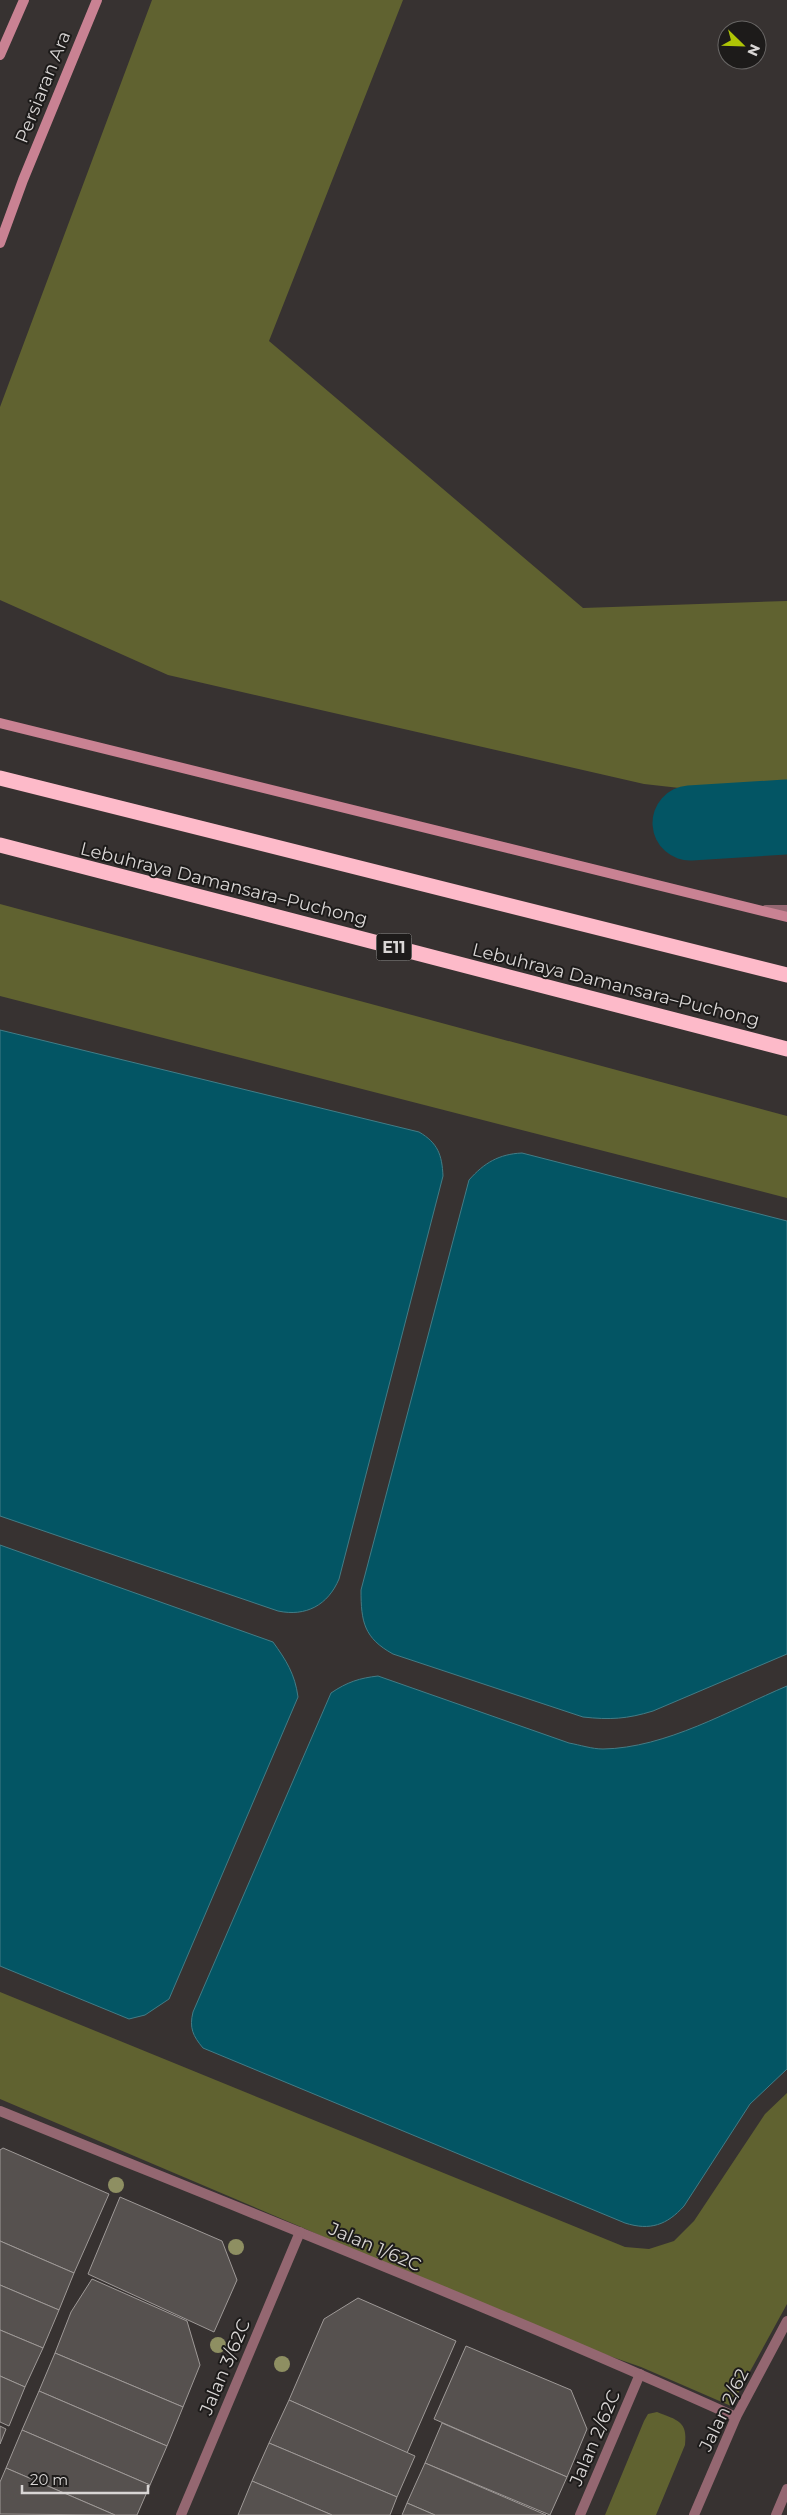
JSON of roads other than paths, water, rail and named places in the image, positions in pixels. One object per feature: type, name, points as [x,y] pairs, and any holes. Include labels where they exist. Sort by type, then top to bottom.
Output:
[{"type":"highway","points":[[0,778],[787,975]]},
{"type":"highway","name":"Lebuhraya Damansara–Puchong","points":[[0,845],[787,1049]]},
{"type":"main road","points":[[0,55],[24,0]]},
{"type":"main road","name":"Persiaran Ara","points":[[0,243],[23,180],[97,0]]},
{"type":"main road","points":[[0,723],[787,917]]},
{"type":"street","points":[[760,910],[787,910]]},
{"type":"street","name":"Jalan 1/62C","points":[[0,2111],[300,2232],[640,2374],[736,2417]]},
{"type":"street","name":"Jalan 3/62C","points":[[181,2515],[300,2232]]},
{"type":"street","name":"Jalan 2/62","points":[[694,2515],[736,2417],[787,2321]]},
{"type":"street","name":"Jalan 2/62C","points":[[580,2515],[640,2374]]},
{"type":"street","points":[[776,2515],[787,2489]]},
{"type":"water","points":[[0,1030],[419,1132],[431,1141],[438,1150],[442,1162],[443,1176],[339,1579],[329,1596],[315,1607],[298,1612],[278,1611],[0,1516]]},
{"type":"water","points":[[522,1153],[787,1221],[787,1654],[653,1711],[635,1716],[610,1719],[583,1717],[393,1654],[376,1642],[370,1635],[363,1620],[361,1590],[469,1180],[492,1160],[506,1155]]},
{"type":"water","points":[[0,1545],[273,1642],[286,1661],[295,1681],[298,1697],[169,1999],[145,2015],[129,2019],[0,1966]]},
{"type":"water","points":[[378,1676],[569,1743],[603,1749],[627,1747],[674,1735],[787,1686],[787,2069],[750,2104],[684,2206],[678,2213],[664,2222],[650,2226],[625,2223],[203,2048],[194,2036],[191,2023],[193,2012],[331,1693],[354,1681]]},
{"type":"waterway","points":[[690,823],[787,817]]}]
